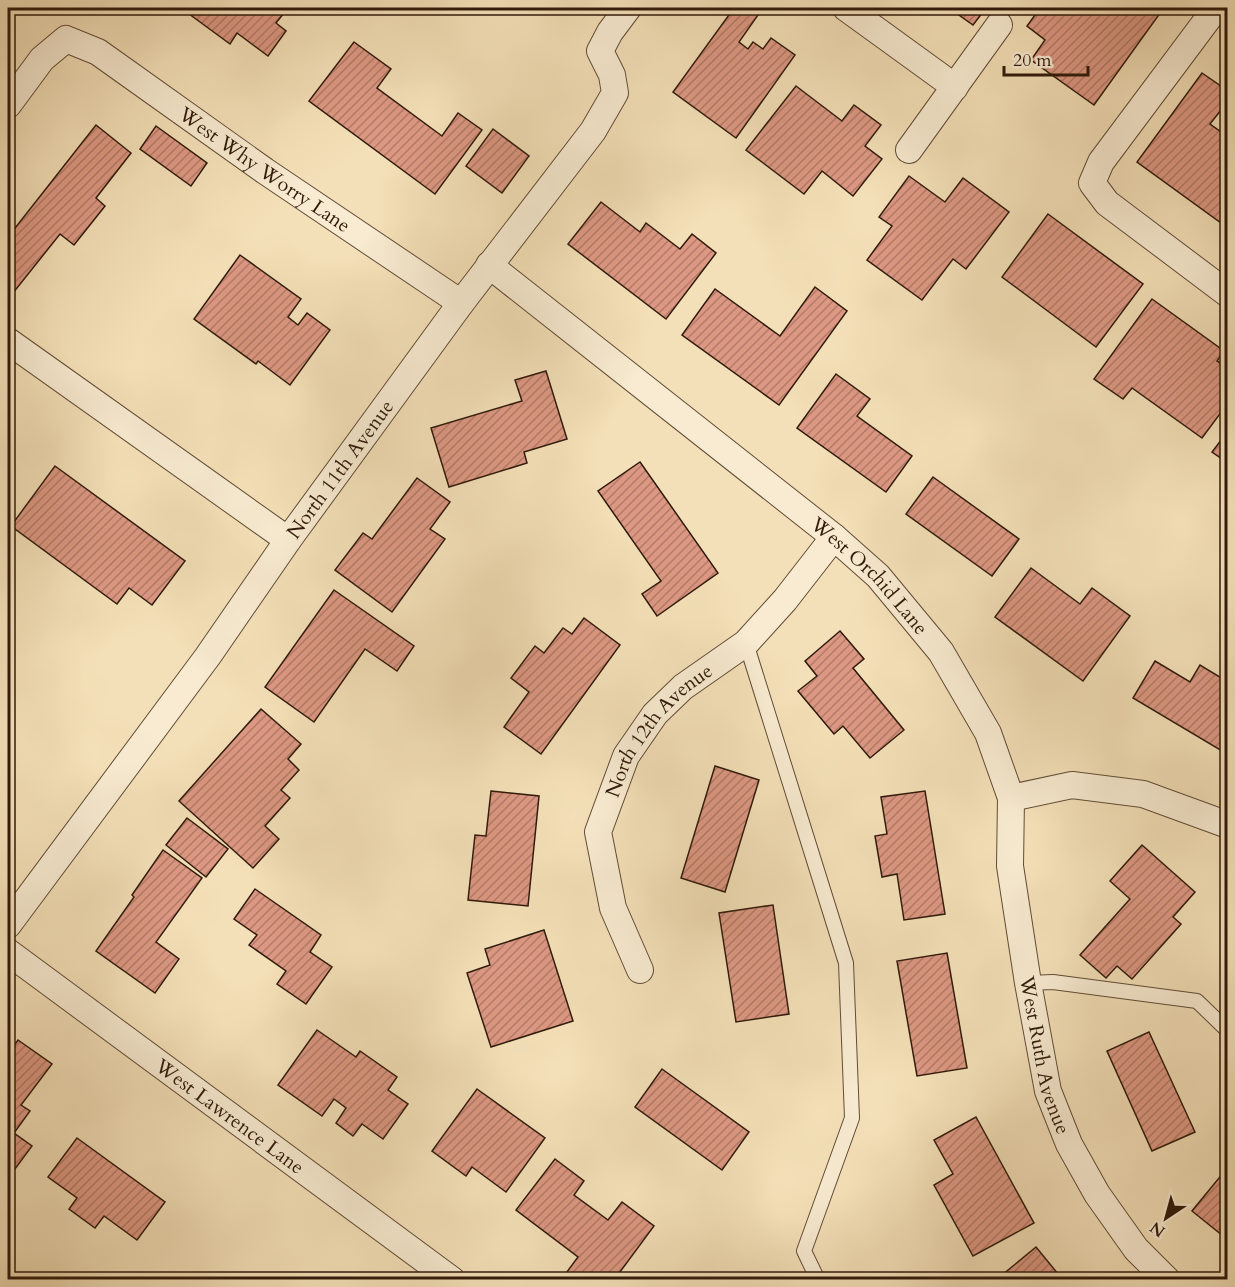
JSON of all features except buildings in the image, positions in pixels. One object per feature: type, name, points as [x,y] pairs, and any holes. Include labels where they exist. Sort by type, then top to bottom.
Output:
[{"type":"street","name":"North 11th Avenue","points":[[8,925],[208,656],[288,540],[461,303],[594,131],[615,93],[612,75],[600,51],[610,32],[628,8]]},
{"type":"street","points":[[846,8],[955,87]]},
{"type":"street","points":[[1216,8],[1101,162],[1092,183],[1107,203],[1227,294]]},
{"type":"street","points":[[909,150],[999,25]]},
{"type":"street","name":"West Why Worry Lane","points":[[8,105],[42,59],[66,39],[98,52],[265,171],[461,303]]},
{"type":"street","name":"West Orchid Lane","points":[[489,266],[834,537],[878,576],[941,652],[988,733],[1011,798]]},
{"type":"street","points":[[8,341],[288,540]]},
{"type":"street","name":"North 12th Avenue","points":[[639,970],[613,908],[598,832],[626,756],[655,714],[683,687],[746,643],[834,537]]},
{"type":"street","points":[[1011,798],[1072,785],[1143,794],[1227,825]]},
{"type":"street","name":"West Ruth Avenue","points":[[1011,798],[1010,866],[1048,1091],[1070,1144],[1097,1194],[1136,1249],[1167,1280]]},
{"type":"street","name":"West Lawrence Lane","points":[[8,952],[452,1280]]},
{"type":"lane","points":[[746,643],[846,963],[852,1118],[804,1251],[818,1280]]},
{"type":"lane","points":[[1028,983],[1053,982],[1197,1001],[1227,1030]]}]
